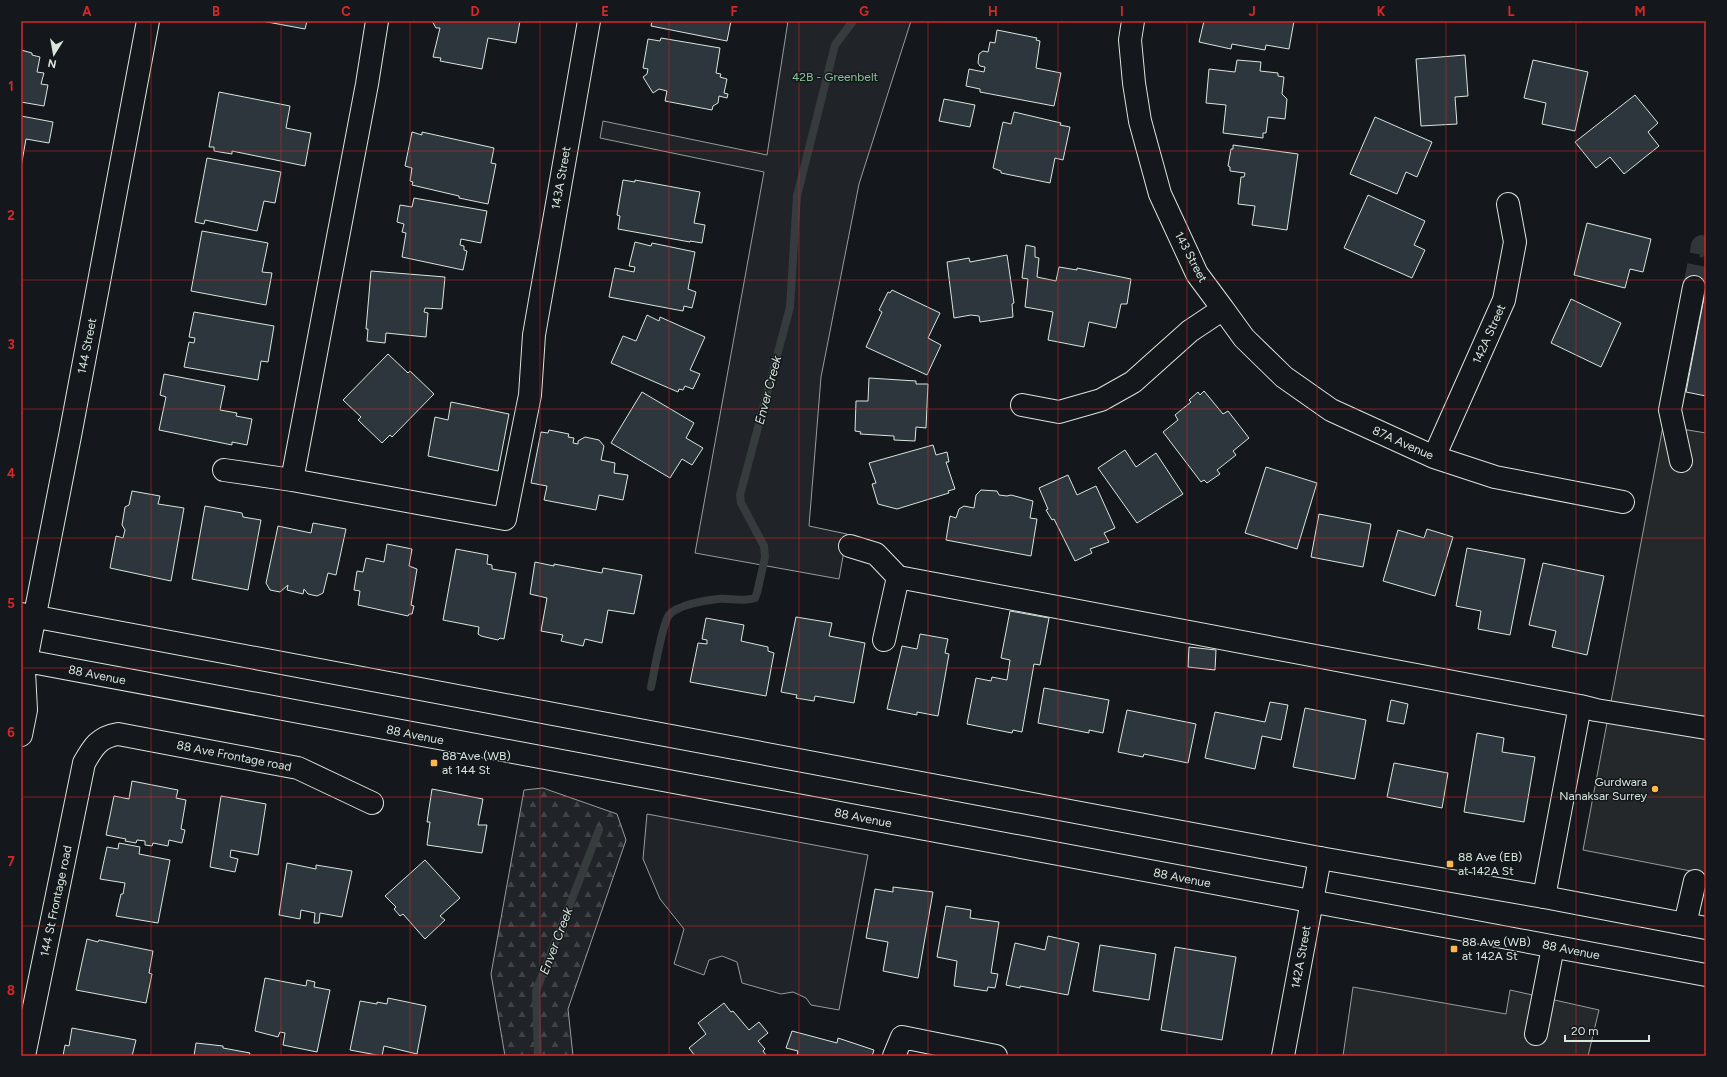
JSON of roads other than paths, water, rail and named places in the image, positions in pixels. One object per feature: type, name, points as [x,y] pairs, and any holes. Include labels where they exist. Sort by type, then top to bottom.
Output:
[{"type":"main road","name":"144 Street","points":[[21,735],[26,710],[23,668],[28,615],[70,436],[148,21]]},
{"type":"main road","points":[[224,470],[292,480],[367,84],[377,21]]},
{"type":"main road","name":"143A Street","points":[[292,480],[505,520],[530,395],[534,335],[589,21]]},
{"type":"main road","name":"143 Street","points":[[1133,21],[1130,40],[1134,83],[1140,121],[1160,194],[1197,274],[1223,309]]},
{"type":"main road","name":"142A Street","points":[[1434,457],[1504,300],[1515,242],[1508,204]]},
{"type":"main road","points":[[1681,461],[1670,410],[1694,286]]},
{"type":"main road","points":[[1022,405],[1060,412],[1101,400],[1133,382],[1190,331],[1223,309]]},
{"type":"main road","name":"87A Avenue","points":[[1223,309],[1244,338],[1284,377],[1331,410],[1434,457],[1495,477],[1622,502]]},
{"type":"main road","points":[[850,546],[876,554],[898,577],[1596,710],[1706,728]]},
{"type":"main road","points":[[884,640],[898,577]]},
{"type":"main road","points":[[28,615],[1320,858],[1544,897],[1706,928]]},
{"type":"main road","name":"88 Avenue","points":[[23,668],[1706,975]]},
{"type":"main road","points":[[1544,897],[1580,706]]},
{"type":"main road","name":"88 Ave Frontage road","points":[[93,748],[108,735],[118,734],[298,768],[372,803]]},
{"type":"main road","name":"144 St Frontage road","points":[[24,1056],[84,763],[93,748]]},
{"type":"main road","name":"142A Street","points":[[1283,1056],[1320,858]]},
{"type":"main road","points":[[1685,924],[1695,881]]},
{"type":"main road","points":[[1536,1034],[1553,947]]},
{"type":"main road","points":[[894,1056],[902,1037],[996,1056]]},
{"type":"waterway","name":"Enver Creek","points":[[651,687],[658,649],[666,620],[673,611],[692,604],[718,599],[751,599],[755,598],[757,593],[765,557],[764,546],[741,503],[740,495],[790,307],[797,196],[835,45],[853,21]]},
{"type":"waterway","name":"Enver Creek","points":[[538,1056],[536,991],[599,830]]},
{"type":"tunnel","points":[[1694,287],[1702,246],[1706,247]]},
{"type":"place","name":"88 Ave (WB) at 144 St","points":[[434,763]]},
{"type":"place","name":"Gurdwara Nanaksar Surrey","points":[[1655,789]]},
{"type":"place","name":"88 Ave (EB) at 142A St","points":[[1450,864]]},
{"type":"place","name":"88 Ave (WB) at 142A St","points":[[1454,949]]},
{"type":"park label","name":"42B - Greenbelt","points":[[835,77]]}]
